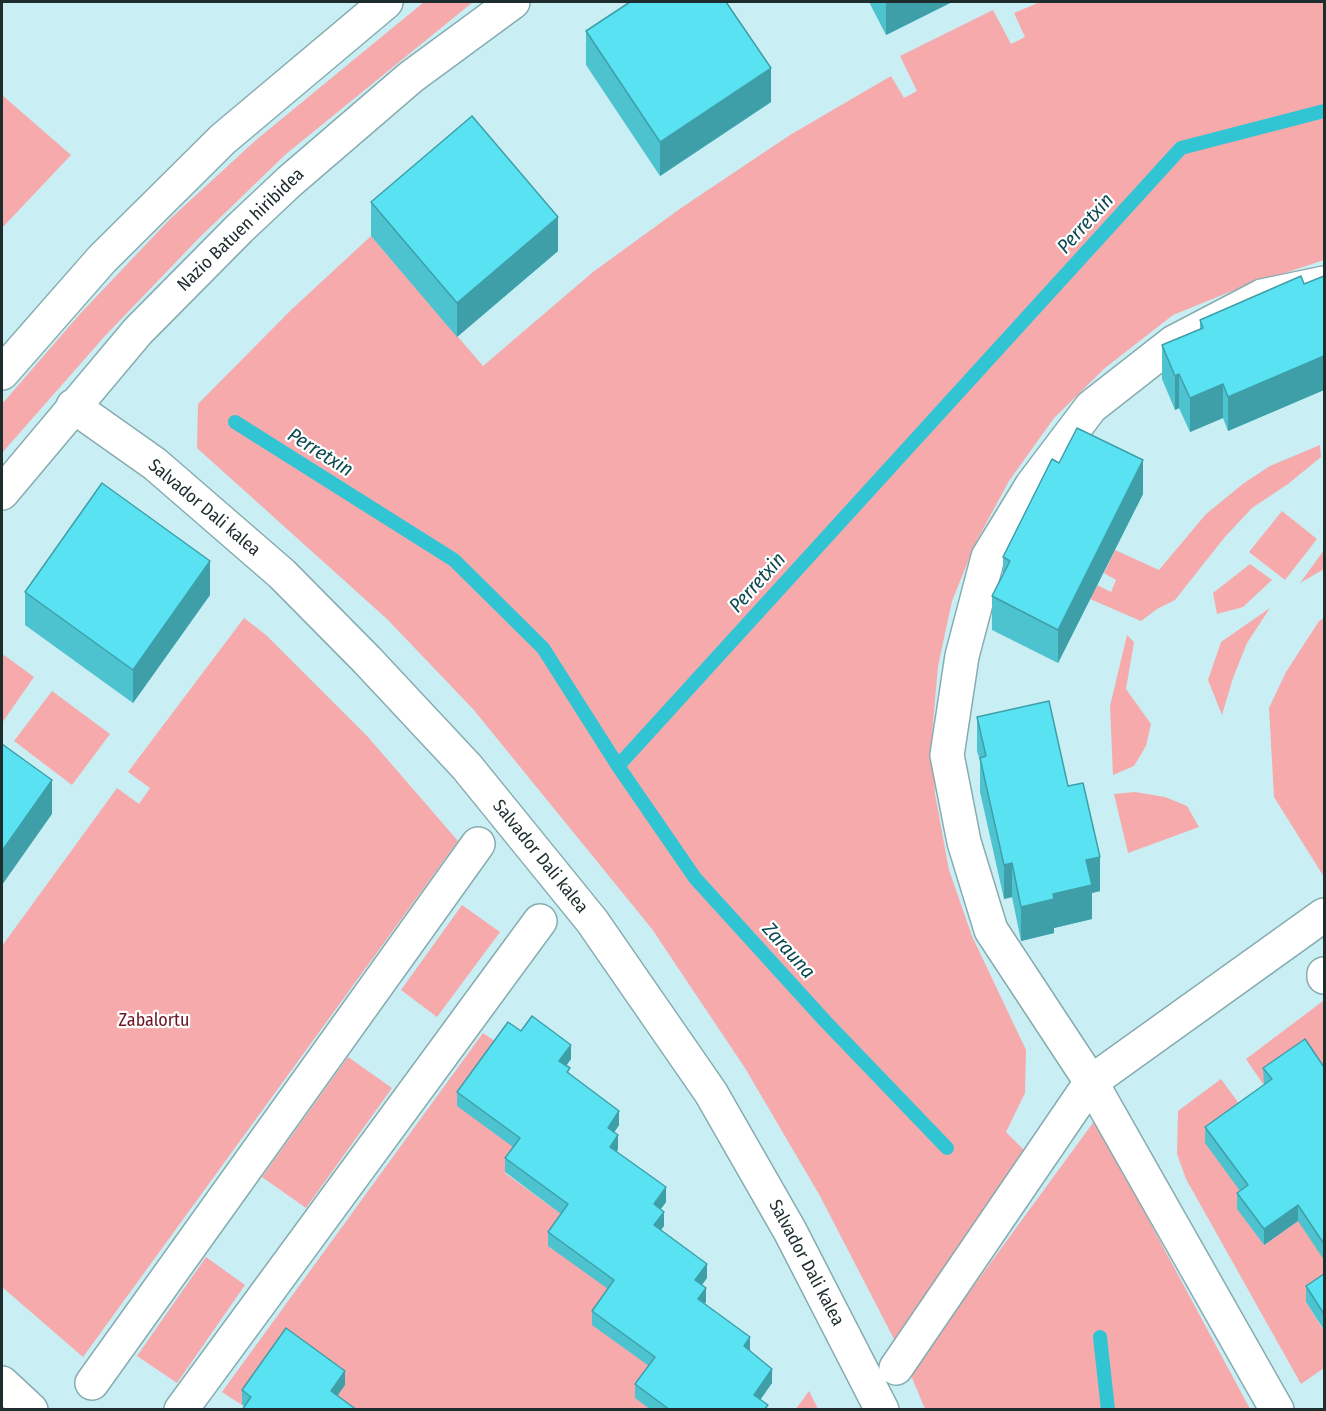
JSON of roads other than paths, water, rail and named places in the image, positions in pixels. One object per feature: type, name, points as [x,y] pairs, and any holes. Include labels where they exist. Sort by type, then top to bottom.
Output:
[{"type":"street","points":[[2,374],[102,259],[224,139],[386,2]]},
{"type":"street","name":"Nazio Batuen hiribidea","points":[[2,493],[138,331],[290,181],[411,77],[513,2]]},
{"type":"street","points":[[1277,1410],[1091,1082],[991,930],[964,842],[947,755],[962,656],[988,557],[1032,485],[1091,407],[1174,342],[1262,296],[1324,283]]},
{"type":"street","name":"Salvador Dali kalea","points":[[73,406],[156,464],[290,582],[367,660],[466,767],[592,921],[711,1093],[790,1231],[882,1410]]},
{"type":"street","points":[[92,1383],[478,844]]},
{"type":"street","points":[[896,1368],[1091,1082],[1324,915]]},
{"type":"street","points":[[181,1410],[540,921]]},
{"type":"street","points":[[2,1383],[31,1410]]},
{"type":"waterway","name":"Perretxin","points":[[235,422],[454,560],[543,648],[618,766],[1181,148],[1324,111]]},
{"type":"waterway","name":"Zarauna","points":[[618,766],[695,878],[825,1021],[947,1148]]},
{"type":"waterway","name":"Zarauna","points":[[1100,1337],[1108,1410]]},
{"type":"park label","name":"Zabalortu","points":[[154,1021]]}]
